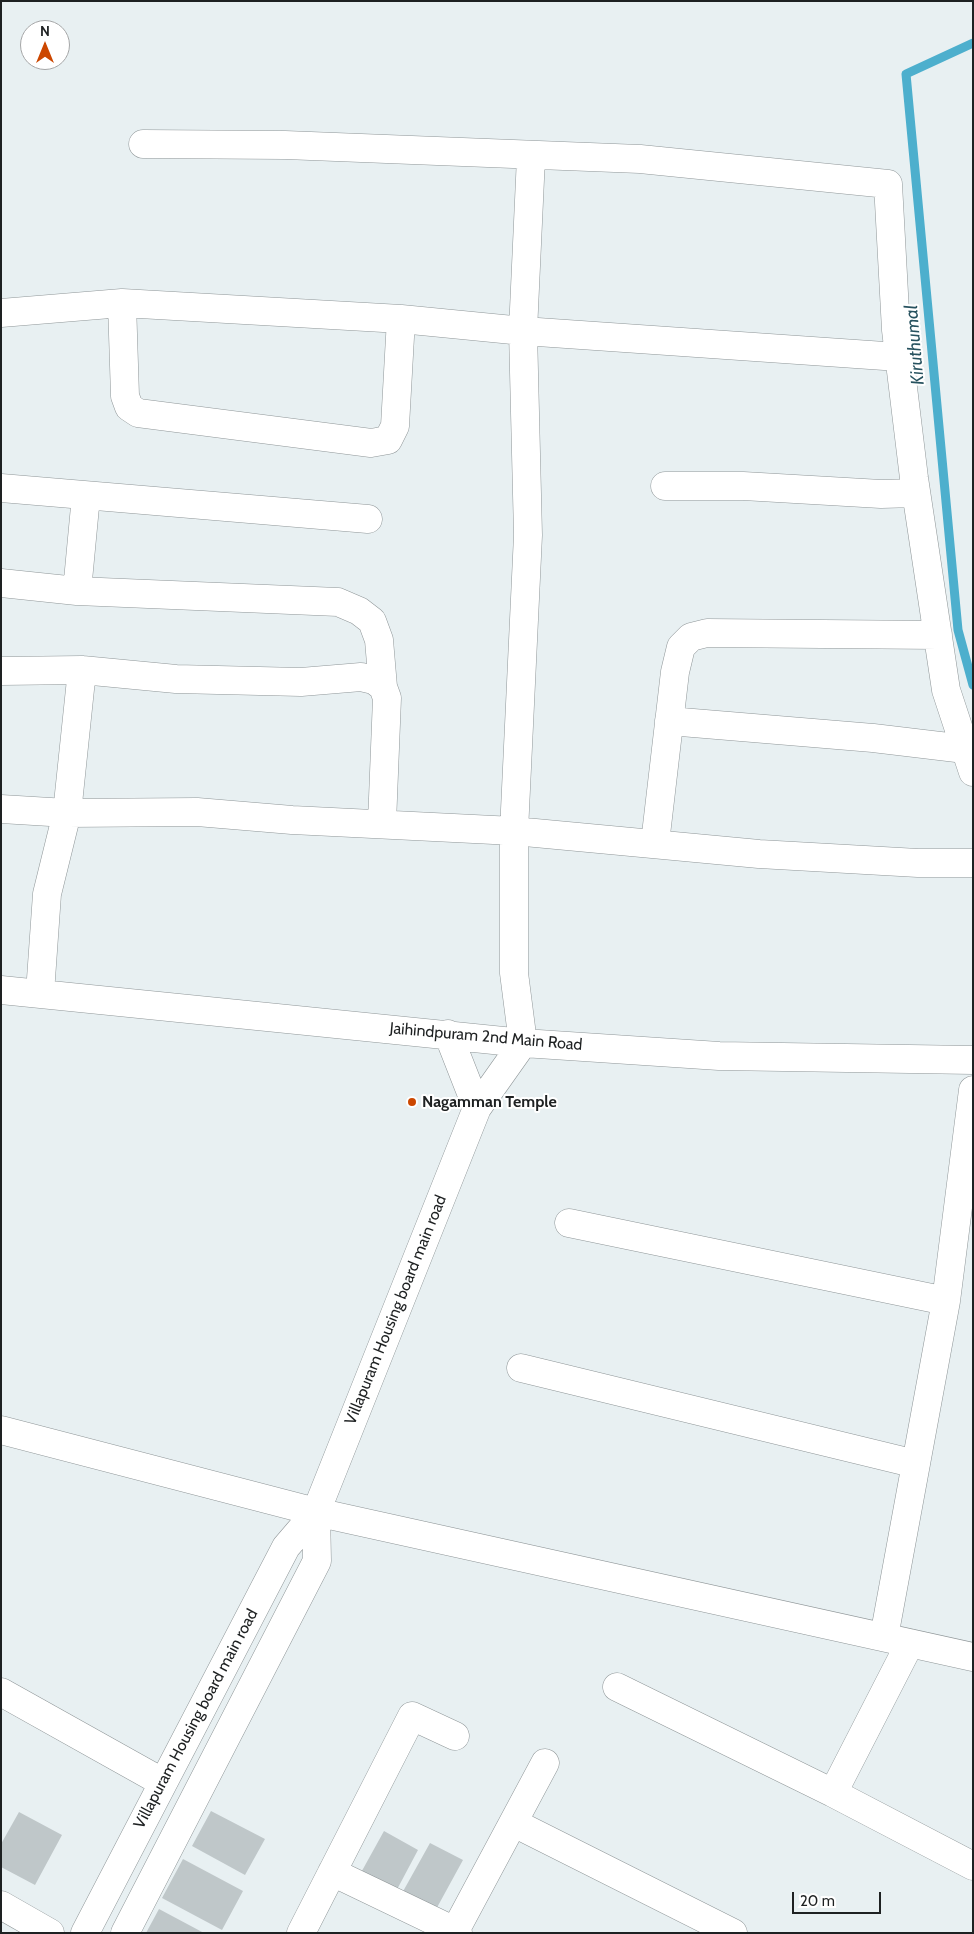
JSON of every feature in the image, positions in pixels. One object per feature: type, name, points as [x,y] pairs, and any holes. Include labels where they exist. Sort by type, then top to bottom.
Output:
[{"type":"street","points":[[143,144],[285,145],[640,160],[888,184],[899,356],[916,493],[946,690],[969,760]]},
{"type":"street","points":[[523,1043],[514,973],[514,831],[528,535],[523,331],[531,156]]},
{"type":"street","points":[[1,313],[122,303],[401,319],[523,331],[899,356]]},
{"type":"street","points":[[122,303],[125,396],[129,407],[138,413],[372,443],[388,440],[395,426],[401,319]]},
{"type":"street","points":[[665,486],[743,486],[881,494],[916,493]]},
{"type":"street","points":[[1,488],[368,519]]},
{"type":"street","points":[[77,591],[86,496]]},
{"type":"street","points":[[1,583],[77,591],[338,602],[359,611],[372,621],[379,640],[383,687],[387,698],[382,823]]},
{"type":"street","points":[[655,843],[674,672],[681,648],[692,637],[708,633],[938,635]]},
{"type":"street","points":[[1,671],[82,670],[205,680],[301,682],[361,677],[374,680],[383,687]]},
{"type":"street","points":[[40,993],[47,894],[67,813],[82,670]]},
{"type":"street","points":[[669,721],[873,738],[969,760]]},
{"type":"street","points":[[1,809],[67,813],[197,812],[292,820],[514,831],[759,854],[918,863],[973,862]]},
{"type":"street","name":"Jaihindpuram 2nd Main Road","points":[[1,990],[523,1043],[719,1056],[973,1060]]},
{"type":"street","points":[[448,1034],[477,1108]]},
{"type":"street","name":"Villapuram Housing board main road","points":[[85,1933],[286,1547],[316,1512],[477,1108],[523,1043]]},
{"type":"street","points":[[833,1793],[897,1640],[916,1464],[946,1301],[973,1090]]},
{"type":"street","points":[[569,1223],[946,1301]]},
{"type":"street","points":[[521,1368],[916,1464]]},
{"type":"street","points":[[1,1430],[316,1512],[973,1658]]},
{"type":"street","name":"Villapuram Housing board main road","points":[[126,1933],[317,1562],[316,1512]]},
{"type":"street","points":[[617,1687],[833,1793],[973,1866]]},
{"type":"street","points":[[1,1692],[162,1782]]},
{"type":"street","points":[[301,1933],[412,1716],[455,1736]]},
{"type":"street","points":[[332,1872],[456,1932],[544,1763]]},
{"type":"street","points":[[514,1823],[733,1933]]},
{"type":"street","points":[[1,1905],[50,1933]]},
{"type":"building","points":[[211,1811],[265,1839],[245,1875],[192,1846]]},
{"type":"building","points":[[19,1812],[62,1835],[35,1885],[1,1867],[1,1844]]},
{"type":"building","points":[[384,1831],[418,1850],[393,1897],[358,1878]]},
{"type":"building","points":[[430,1843],[463,1860],[434,1913],[401,1895]]},
{"type":"building","points":[[183,1859],[243,1891],[222,1930],[162,1898]]},
{"type":"building","points":[[159,1909],[204,1933],[146,1933]]},
{"type":"waterway","name":"Kiruthumal","points":[[973,43],[906,74],[958,630],[973,685]]},
{"type":"place","name":"Nagamman Temple","points":[[412,1102]]}]
